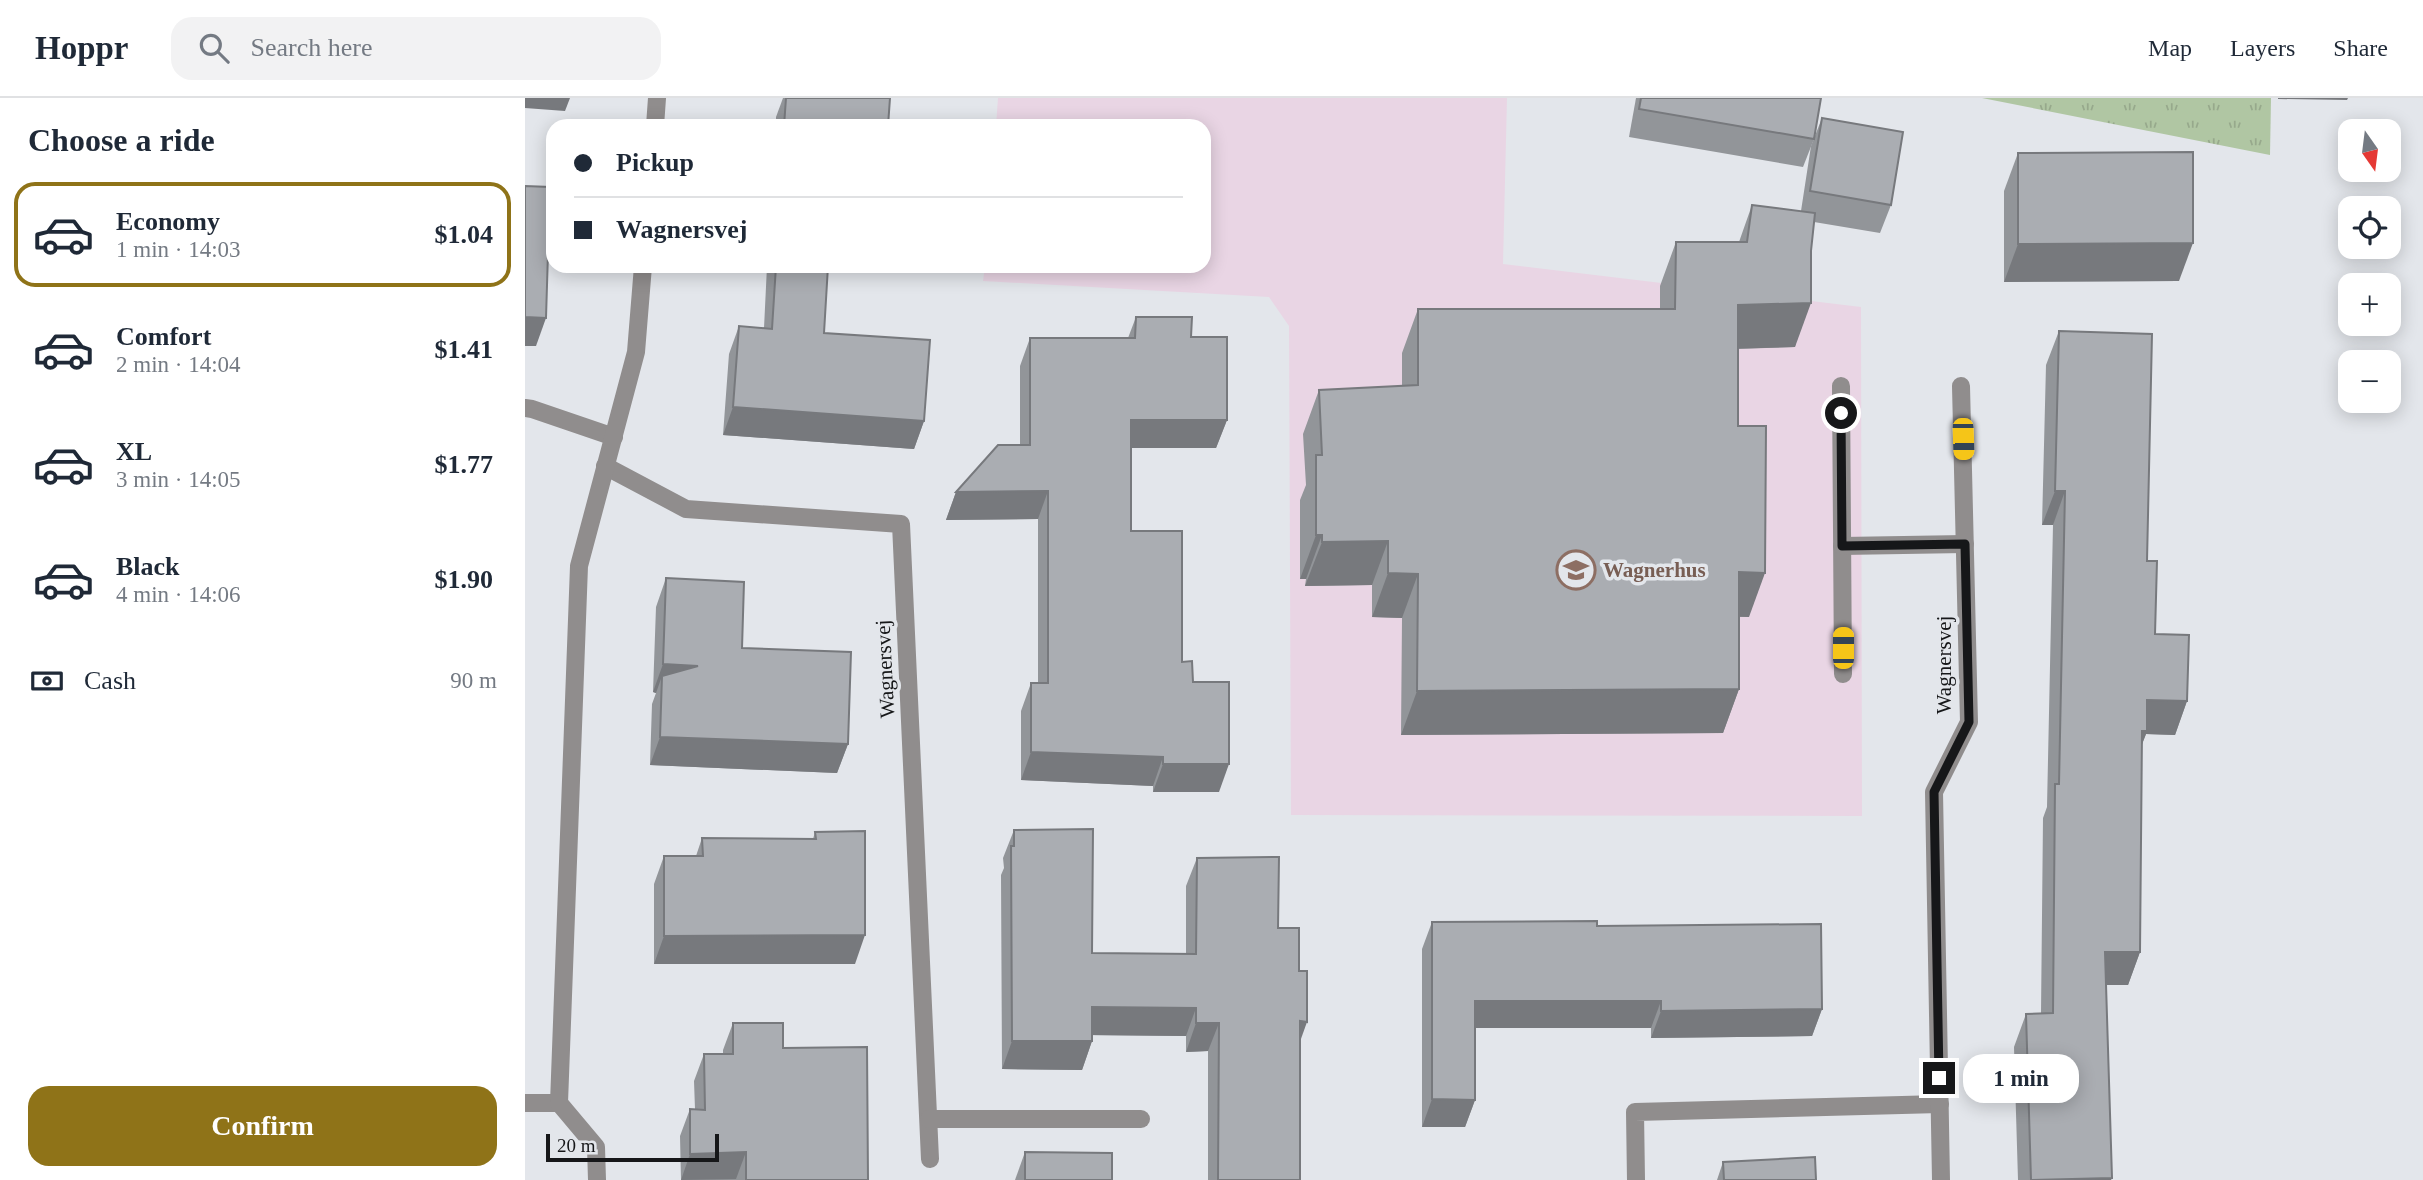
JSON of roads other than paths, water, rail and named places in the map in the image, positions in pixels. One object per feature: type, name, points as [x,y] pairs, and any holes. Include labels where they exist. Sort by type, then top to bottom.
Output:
[{"type":"street","points":[[656,119],[657,98]]},
{"type":"street","points":[[597,1180],[596,1147],[559,1103],[579,566],[636,352],[642,273]]},
{"type":"street","name":"Wagnersvej","points":[[1941,1180],[1934,792],[1969,722],[1961,386]]},
{"type":"street","points":[[1841,387],[1843,674]]},
{"type":"street","points":[[525,408],[614,437]]},
{"type":"street","name":"Wagnersvej","points":[[605,467],[686,509],[901,524],[930,1159]]},
{"type":"street","points":[[1842,546],[1965,544]]},
{"type":"street","points":[[525,1103],[559,1103]]},
{"type":"street","points":[[1636,1180],[1635,1112],[1940,1104]]},
{"type":"street","points":[[929,1119],[1141,1119]]},
{"type":"place","name":"Wagnerhus","points":[[1576,570]]}]
